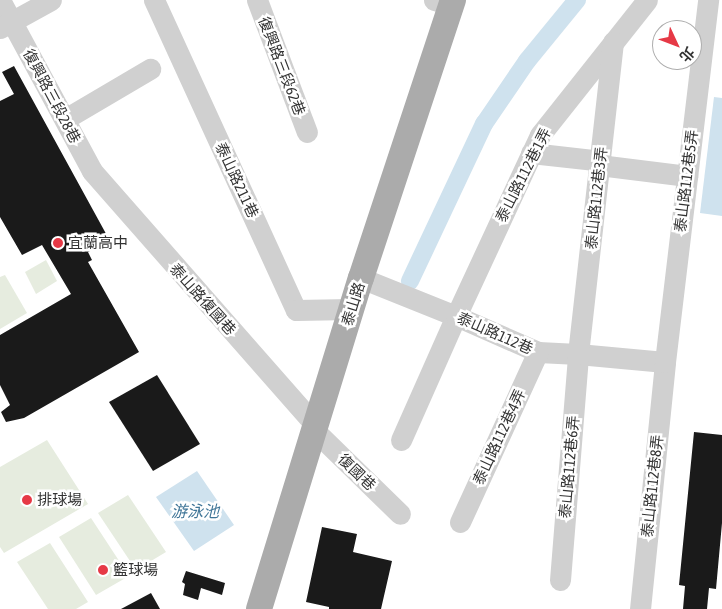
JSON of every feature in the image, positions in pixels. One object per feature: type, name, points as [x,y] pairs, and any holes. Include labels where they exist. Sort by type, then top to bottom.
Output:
[{"type":"main road","name":"泰山路","points":[[259,609],[446,2]]},
{"type":"street","name":"復興路三段28巷","points":[[0,0],[6,25],[65,119],[92,171]]},
{"type":"street","points":[[6,25],[50,0]]},
{"type":"street","name":"泰山路211巷","points":[[154,0],[296,310],[351,309]]},
{"type":"street","name":"復興路三段62巷","points":[[257,0],[307,132]]},
{"type":"street","name":"泰山路112巷1弄","points":[[401,440],[540,135],[647,0]]},
{"type":"street","name":"泰山路112巷5弄","points":[[665,362],[708,0]]},
{"type":"street","name":"泰山路112巷3弄","points":[[578,354],[613,42]]},
{"type":"street","points":[[65,119],[150,69]]},
{"type":"street","points":[[531,153],[687,176]]},
{"type":"street","name":"泰山路復國巷","points":[[92,171],[314,428]]},
{"type":"street","name":"泰山路112巷","points":[[361,278],[456,316],[538,352],[665,362]]},
{"type":"street","name":"泰山路112巷4弄","points":[[460,522],[538,352]]},
{"type":"street","name":"泰山路112巷6弄","points":[[560,580],[578,354]]},
{"type":"street","name":"泰山路112巷8弄","points":[[640,609],[665,362]]},
{"type":"street","name":"復國巷","points":[[314,428],[400,514]]},
{"type":"shaded area","points":[[46,260],[57,281],[36,294],[25,272]]},
{"type":"shaded area","points":[[5,275],[27,313],[0,329],[0,277]]},
{"type":"shaded area","points":[[47,440],[88,504],[4,553],[0,547],[0,467]]},
{"type":"shaded area","points":[[128,495],[166,552],[136,570],[98,513]]},
{"type":"shaded area","points":[[91,518],[129,576],[96,595],[59,537]]},
{"type":"shaded area","points":[[50,543],[88,602],[76,609],[48,609],[17,562]]},
{"type":"water","points":[[714,97],[722,98],[722,216],[700,213]]},
{"type":"water","name":"游泳池","points":[[197,471],[234,525],[194,551],[156,497]]},
{"type":"building","points":[[14,66],[110,241],[88,252],[92,260],[88,262],[139,352],[24,418],[6,422],[1,412],[10,405],[0,385],[0,335],[71,294],[42,245],[22,255],[0,217],[0,101],[14,94],[2,72]]},
{"type":"building","points":[[157,375],[200,444],[153,471],[109,402]]},
{"type":"building","points":[[694,432],[722,435],[722,523],[716,589],[709,588],[707,609],[683,609],[685,586],[679,585]]},
{"type":"building","points":[[322,527],[357,534],[353,552],[392,561],[381,609],[329,609],[329,607],[306,602]]},
{"type":"building","points":[[186,571],[225,583],[222,595],[201,588],[198,600],[183,595],[185,584],[182,582]]},
{"type":"building","points":[[151,593],[160,609],[121,609]]},
{"type":"waterway","points":[[410,281],[484,124],[527,61],[577,0]]},
{"type":"place","name":"宜蘭高中","points":[[58,243]]},
{"type":"place","name":"排球場","points":[[27,500]]},
{"type":"place","name":"籃球場","points":[[103,570]]}]
